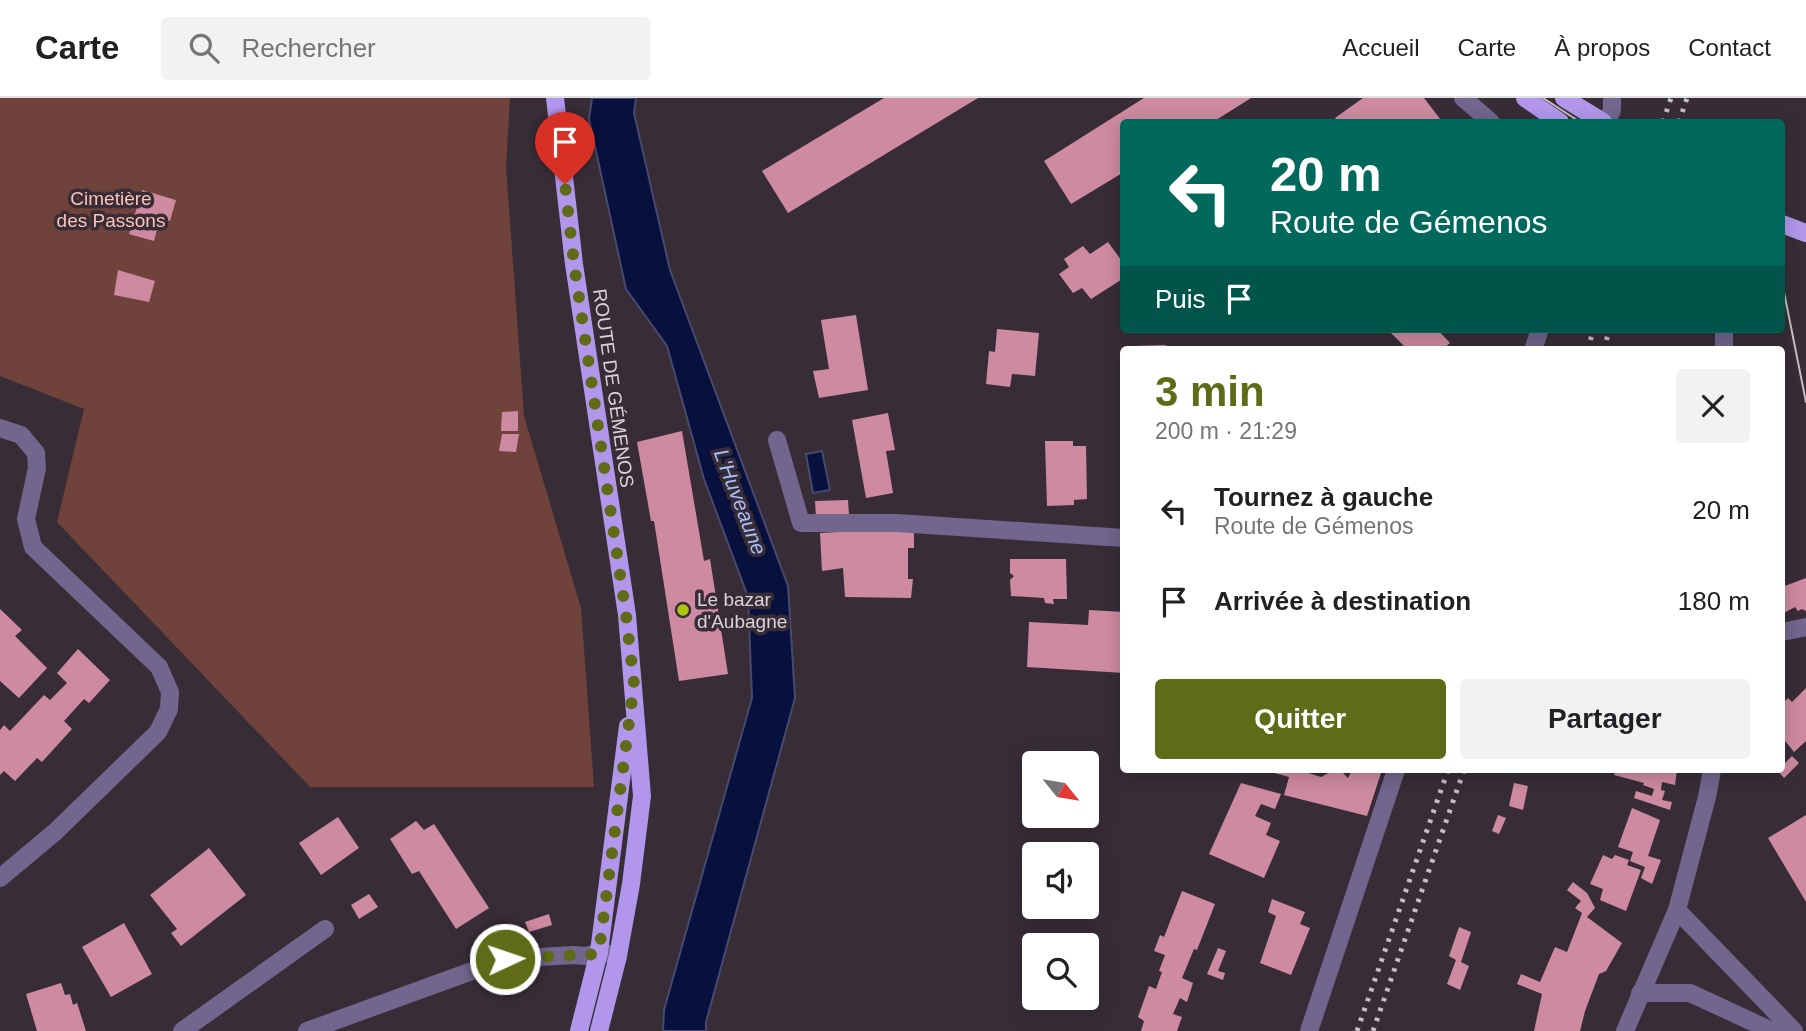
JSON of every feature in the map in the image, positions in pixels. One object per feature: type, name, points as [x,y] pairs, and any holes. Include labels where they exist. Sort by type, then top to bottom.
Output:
[{"type":"main road","name":"ROUTE DE GÉMENOS","points":[[555,98],[574,264],[626,615],[642,796],[631,884],[618,956],[598,1031]]},
{"type":"main road","points":[[1525,98],[1556,119]]},
{"type":"main road","points":[[1564,98],[1605,114]]},
{"type":"main road","points":[[1785,225],[1806,233]]},
{"type":"main road","name":"ROUTE DE GÉMENOS","points":[[579,1031],[599,952],[634,684]]},
{"type":"street","points":[[1463,98],[1488,119]]},
{"type":"street","points":[[0,428],[22,436],[36,453],[37,468],[26,519],[33,547],[159,667],[170,692],[169,709],[158,732],[55,832],[0,878]]},
{"type":"street","points":[[777,440],[801,523],[897,523],[1120,538]]},
{"type":"street","points":[[1785,631],[1806,627]]},
{"type":"street","points":[[1308,1031],[1395,773]]},
{"type":"street","points":[[1625,1031],[1677,910],[1711,773]]},
{"type":"street","points":[[1677,910],[1794,1031]]},
{"type":"street","points":[[181,1031],[325,929]]},
{"type":"street","points":[[307,1031],[505,959],[586,956],[599,952],[618,956]]},
{"type":"street","points":[[1640,993],[1690,993],[1772,1031]]},
{"type":"green space","name":"Cimetière des Passons","points":[[0,98],[510,98],[506,167],[524,416],[581,608],[594,787],[310,787],[57,522],[84,409],[0,376]]},
{"type":"water","name":"L'Huveaune","points":[[592,98],[636,98],[634,113],[670,270],[788,586],[795,698],[706,1022],[706,1031],[663,1031],[664,1010],[752,698],[748,597],[704,479],[667,346],[626,289],[589,119]]},
{"type":"water","points":[[822,451],[830,490],[813,493],[806,454]]},
{"type":"building","points":[[884,98],[978,98],[788,213],[762,171]]},
{"type":"building","points":[[1144,98],[1251,98],[1218,119],[1120,119],[1120,174],[1071,204],[1044,161]]},
{"type":"building","points":[[1363,98],[1424,98],[1440,119],[1336,119]]},
{"type":"building","points":[[142,190],[176,200],[170,221],[160,218],[154,241],[129,234]]},
{"type":"building","points":[[1108,242],[1120,258],[1120,281],[1091,299],[1082,288],[1073,293],[1059,274],[1069,267],[1064,259],[1083,246],[1090,254]]},
{"type":"building","points":[[118,270],[155,281],[149,302],[114,295]]},
{"type":"building","points":[[856,315],[868,390],[819,398],[813,371],[829,369],[821,320]]},
{"type":"building","points":[[997,329],[1039,333],[1035,376],[1012,374],[1010,387],[986,384],[989,351],[995,352]]},
{"type":"building","points":[[1391,333],[1441,333],[1450,343],[1447,346],[1404,346]]},
{"type":"building","points":[[518,411],[518,431],[501,431],[502,412]]},
{"type":"building","points":[[888,413],[895,450],[886,451],[893,493],[866,498],[852,420]]},
{"type":"building","points":[[682,431],[704,561],[710,559],[728,674],[679,681],[654,521],[651,521],[637,442]]},
{"type":"building","points":[[502,434],[519,434],[516,452],[499,451]]},
{"type":"building","points":[[1045,441],[1073,441],[1073,446],[1086,446],[1087,499],[1074,500],[1074,505],[1047,506]]},
{"type":"building","points":[[848,500],[849,515],[816,517],[815,501]]},
{"type":"building","points":[[876,530],[914,532],[914,548],[908,548],[908,579],[913,579],[911,598],[845,597],[843,568],[822,571],[820,533]]},
{"type":"building","points":[[1010,559],[1066,559],[1067,599],[1053,599],[1054,604],[1045,603],[1044,598],[1011,596],[1010,580],[1014,576],[1010,573]]},
{"type":"building","points":[[1806,578],[1806,611],[1798,611],[1795,607],[1785,612],[1785,586]]},
{"type":"building","points":[[0,609],[22,630],[15,636],[47,668],[19,698],[0,681]]},
{"type":"building","points":[[1089,610],[1120,612],[1120,673],[1027,667],[1029,622],[1088,625]]},
{"type":"building","points":[[78,649],[110,680],[89,703],[84,699],[64,721],[72,729],[42,762],[37,758],[15,781],[4,771],[0,775],[0,730],[4,725],[10,731],[44,695],[50,700],[67,683],[57,673]]},
{"type":"building","points":[[1806,688],[1806,741],[1794,752],[1785,741],[1785,701],[1788,698],[1792,702]]},
{"type":"building","points":[[1792,756],[1799,763],[1784,778],[1780,773],[1785,773],[1785,763]]},
{"type":"building","points":[[1275,773],[1308,773],[1321,777],[1328,773],[1343,773],[1348,778],[1350,773],[1381,773],[1367,816],[1284,795],[1289,777]]},
{"type":"building","points":[[1677,773],[1675,785],[1662,782],[1661,790],[1665,791],[1662,800],[1672,802],[1670,810],[1634,798],[1636,791],[1652,796],[1654,789],[1643,785],[1644,783],[1614,775]]},
{"type":"building","points":[[1241,783],[1281,794],[1275,809],[1261,804],[1255,816],[1271,823],[1266,835],[1280,841],[1264,878],[1209,854]]},
{"type":"building","points":[[1514,783],[1528,786],[1523,810],[1509,806]]},
{"type":"building","points":[[1632,808],[1660,820],[1648,856],[1661,860],[1652,884],[1641,878],[1645,867],[1630,861],[1633,852],[1618,847]]},
{"type":"building","points":[[1498,815],[1506,818],[1499,834],[1492,831]]},
{"type":"building","points":[[1806,815],[1806,902],[1768,838]]},
{"type":"building","points":[[338,817],[359,848],[321,875],[299,843]]},
{"type":"building","points":[[416,821],[424,830],[434,824],[489,908],[456,929],[419,871],[412,874],[390,839]]},
{"type":"building","points":[[209,848],[246,895],[181,946],[171,933],[177,929],[150,895]]},
{"type":"building","points":[[1603,855],[1612,859],[1615,855],[1629,860],[1627,865],[1641,870],[1626,911],[1600,900],[1603,889],[1590,884]]},
{"type":"building","points":[[1573,882],[1587,893],[1595,908],[1587,917],[1622,943],[1606,971],[1599,974],[1580,1031],[1534,1031],[1542,994],[1517,984],[1521,974],[1540,982],[1555,947],[1567,952],[1582,913],[1575,908],[1581,901],[1567,890]]},
{"type":"building","points":[[1182,891],[1215,904],[1197,950],[1194,949],[1182,978],[1193,983],[1187,1002],[1180,998],[1173,1014],[1182,1017],[1177,1031],[1141,1031],[1144,1021],[1138,1017],[1149,986],[1156,989],[1165,955],[1154,951],[1160,935],[1164,937]]},
{"type":"building","points":[[369,894],[378,907],[359,919],[351,905]]},
{"type":"building","points":[[1272,899],[1305,912],[1300,924],[1310,928],[1291,975],[1260,963],[1276,916],[1268,912]]},
{"type":"building","points":[[549,914],[552,925],[529,932],[525,922]]},
{"type":"building","points":[[124,923],[152,974],[111,997],[82,947]]},
{"type":"building","points":[[1459,927],[1471,932],[1461,962],[1469,966],[1460,990],[1447,984],[1456,960],[1449,956]]},
{"type":"building","points":[[1218,948],[1226,951],[1218,971],[1225,973],[1223,980],[1207,974]]},
{"type":"building","points":[[61,983],[65,995],[70,994],[73,1005],[77,1003],[86,1031],[37,1031],[26,994]]},
{"type":"tram line","points":[[1543,98],[1575,119]]},
{"type":"tram line","points":[[1785,297],[1806,402]]},
{"type":"railway","points":[[1664,119],[1671,98]]},
{"type":"railway","points":[[1680,119],[1687,98]]},
{"type":"railway","points":[[1588,346],[1593,333]]},
{"type":"railway","points":[[1604,346],[1609,333]]},
{"type":"railway","points":[[1357,1031],[1447,773]]},
{"type":"railway","points":[[1373,1031],[1463,773]]},
{"type":"place","name":"Le bazar d'Aubagne","points":[[683,610]]},
{"type":"route","points":[[505,959],[586,956],[599,952],[634,684],[565,184]]}]
